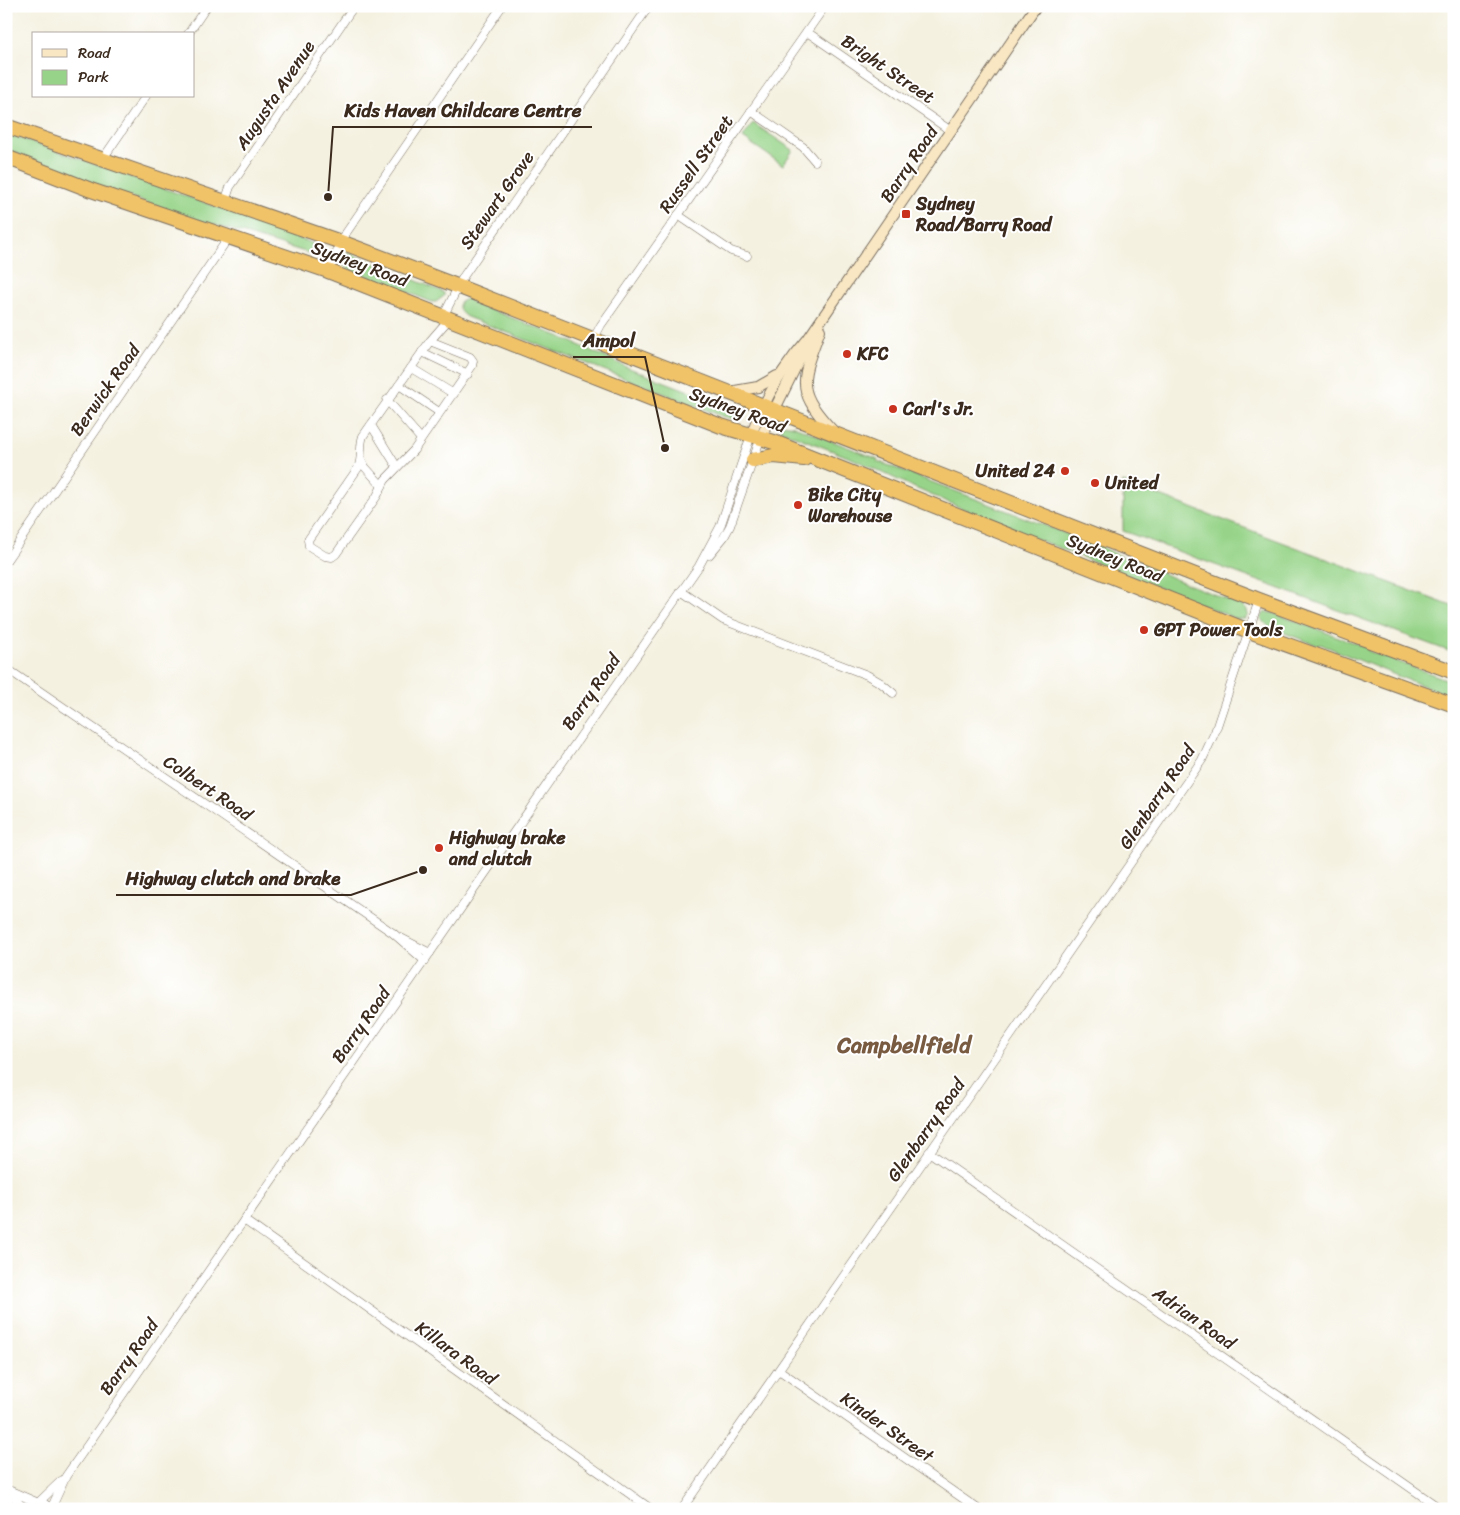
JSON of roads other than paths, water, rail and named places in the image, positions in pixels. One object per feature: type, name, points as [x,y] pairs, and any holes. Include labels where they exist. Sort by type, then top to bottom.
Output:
[{"type":"highway","name":"Sydney Road","points":[[6,126],[341,242],[1259,600],[1454,672]]},
{"type":"highway","name":"Sydney Road","points":[[6,157],[90,190],[328,271],[713,422],[823,461],[1249,631],[1454,706]]},
{"type":"highway","points":[[753,460],[774,456],[823,461]]},
{"type":"main road","name":"Barry Road","points":[[768,409],[808,339],[1036,6]]},
{"type":"main road","points":[[825,315],[806,367],[804,385],[811,403],[838,436]]},
{"type":"main road","name":"Barry Road","points":[[756,436],[780,374],[792,356],[808,339]]},
{"type":"main road","points":[[726,393],[758,387],[780,374]]},
{"type":"street","points":[[189,32],[207,6]]},
{"type":"street","name":"Augusta Avenue","points":[[225,202],[230,187],[354,6]]},
{"type":"street","points":[[328,271],[341,242],[502,6]]},
{"type":"street","name":"Stewart Grove","points":[[361,459],[360,443],[362,436],[447,317],[457,286],[649,6]]},
{"type":"street","name":"Russell Street","points":[[593,340],[601,324],[825,6]]},
{"type":"street","name":"Bright Street","points":[[807,32],[951,130]]},
{"type":"street","points":[[102,160],[145,98]]},
{"type":"street","points":[[751,111],[803,147],[815,162]]},
{"type":"street","points":[[678,215],[731,251],[747,256]]},
{"type":"street","name":"Berwick Road","points":[[6,560],[230,238]]},
{"type":"street","points":[[361,459],[354,474],[308,540],[309,546],[328,557],[335,556],[382,486],[422,439],[473,364],[472,359],[430,341]]},
{"type":"street","points":[[422,352],[468,374]]},
{"type":"street","points":[[411,368],[454,394]]},
{"type":"street","points":[[399,385],[439,412]]},
{"type":"street","points":[[388,400],[422,439]]},
{"type":"street","points":[[371,425],[397,467]]},
{"type":"street","name":"Barry Road","points":[[50,1509],[66,1476],[681,591],[699,566],[714,550],[730,526],[753,460],[756,436]]},
{"type":"street","name":"Barry Road","points":[[699,566],[720,527],[756,436]]},
{"type":"street","points":[[361,459],[382,486]]},
{"type":"street","points":[[681,591],[723,620],[868,676],[881,683],[893,693]]},
{"type":"street","name":"Glenbarry Road","points":[[682,1509],[1205,755],[1215,732],[1259,600]]},
{"type":"street","name":"Colbert Road","points":[[6,668],[393,933],[430,954]]},
{"type":"street","name":"Colbert Road","points":[[393,933],[425,961]]},
{"type":"street","name":"Adrian Road","points":[[929,1152],[1441,1509]]},
{"type":"street","name":"Killara Road","points":[[244,1220],[651,1509]]},
{"type":"street","name":"Kinder Street","points":[[779,1370],[978,1509]]},
{"type":"street","name":"Barry Road","points":[[29,1509],[66,1476]]},
{"type":"street","points":[[6,1490],[46,1504],[50,1509]]},
{"type":"street","points":[[6,1490],[24,1509]]},
{"type":"place","name":"Kids Haven Childcare Centre","points":[[328,197]]},
{"type":"place","name":"Sydney Road/Barry Road","points":[[906,214]]},
{"type":"place","name":"KFC","points":[[847,354]]},
{"type":"place","name":"Carl's Jr.","points":[[893,409]]},
{"type":"place","name":"Ampol","points":[[665,448]]},
{"type":"place","name":"United 24","points":[[1065,471]]},
{"type":"place","name":"United","points":[[1095,483]]},
{"type":"place","name":"Bike City Warehouse","points":[[798,505]]},
{"type":"place","name":"GPT Power Tools","points":[[1144,630]]},
{"type":"place","name":"Highway brake and clutch","points":[[439,848]]},
{"type":"place","name":"Highway clutch and brake","points":[[423,870]]},
{"type":"district","name":"Campbellfield","points":[[904,1045]]}]
